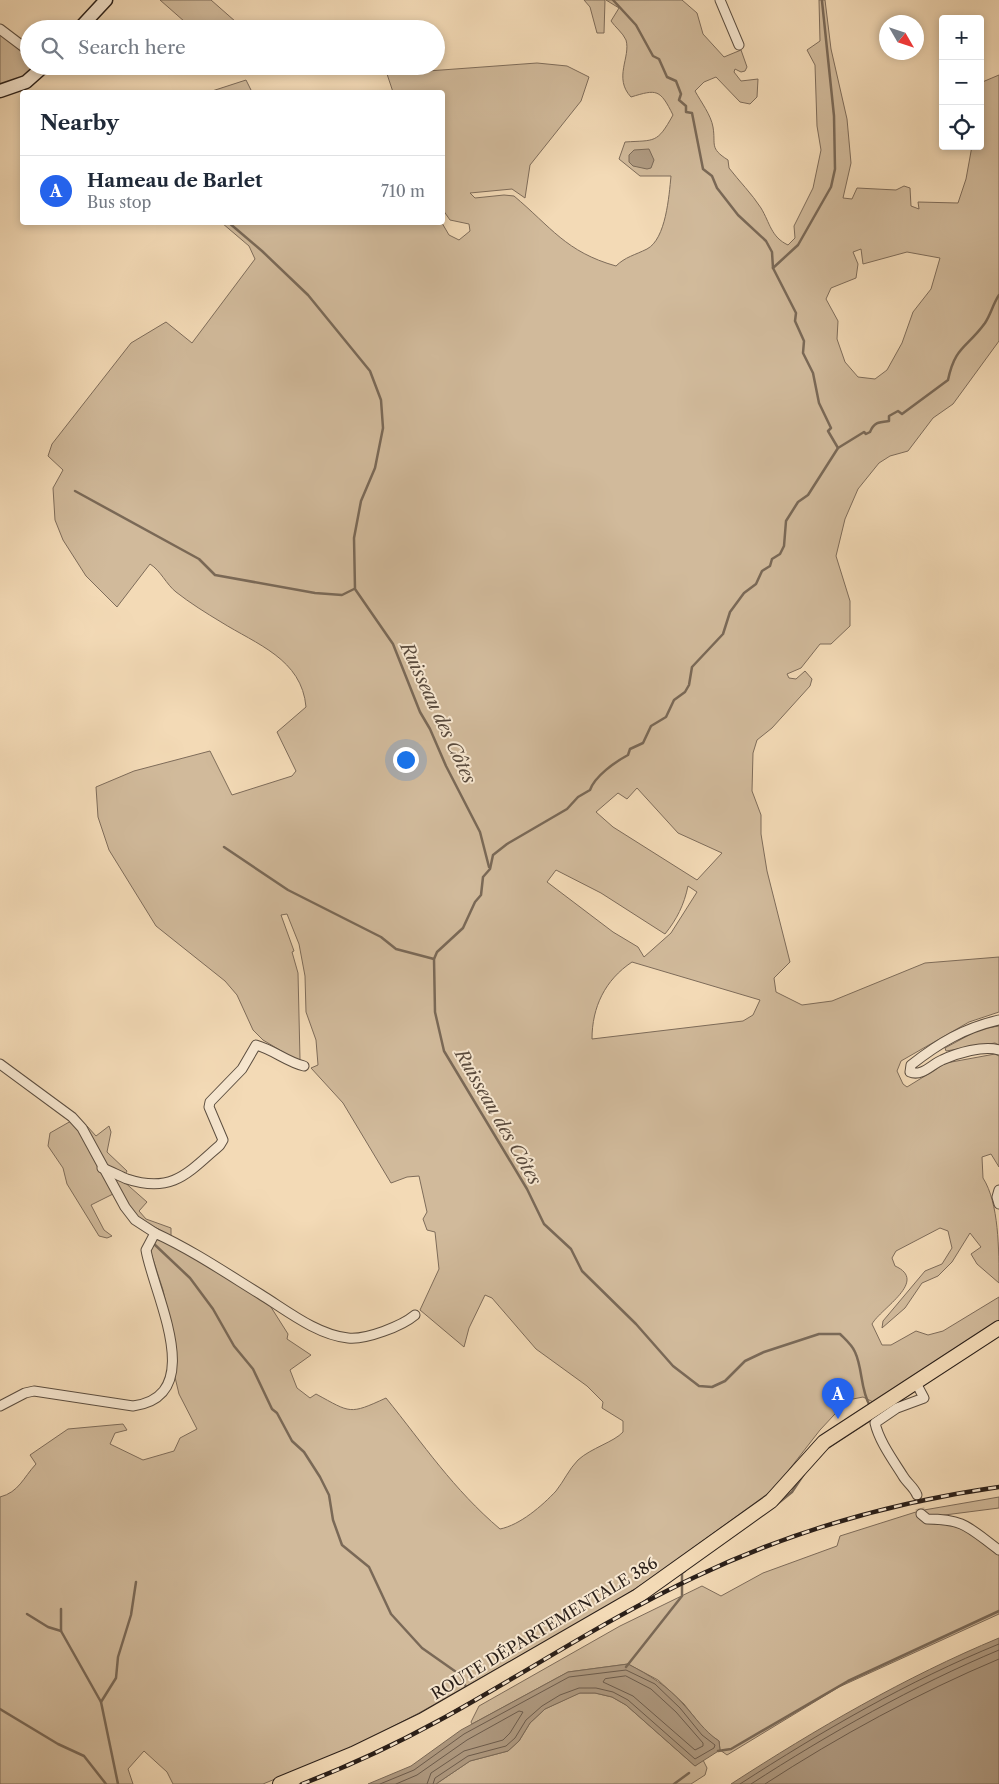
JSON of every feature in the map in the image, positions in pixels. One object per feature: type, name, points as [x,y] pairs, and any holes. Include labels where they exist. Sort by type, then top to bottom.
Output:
[{"type":"main road","points":[[87,20],[106,0]]},
{"type":"main road","points":[[0,91],[26,82],[34,75]]},
{"type":"main road","name":"ROUTE DÉPARTEMENTALE 386","points":[[280,1784],[353,1754],[423,1720],[638,1596],[771,1501],[824,1442],[999,1328]]},
{"type":"street","points":[[720,0],[739,45]]},
{"type":"street","points":[[0,29],[20,44]]},
{"type":"street","points":[[999,1020],[971,1026],[928,1051],[910,1065],[910,1072],[921,1072],[941,1060],[966,1053],[991,1048],[999,1050]]},
{"type":"street","points":[[102,1168],[126,1179],[146,1183],[170,1183],[184,1176],[220,1146],[222,1140],[209,1107],[210,1102],[242,1069],[256,1045],[268,1048],[296,1064],[304,1066]]},
{"type":"street","points":[[0,1064],[72,1118],[82,1128],[102,1168],[135,1220],[155,1233],[299,1318],[336,1335],[350,1338],[368,1334],[405,1324],[415,1315]]},
{"type":"street","points":[[999,1190],[997,1197],[999,1204]]},
{"type":"street","points":[[0,1406],[34,1391],[133,1406],[147,1404],[158,1399],[165,1391],[168,1382],[171,1344],[169,1326],[146,1250],[155,1233]]},
{"type":"street","points":[[915,1381],[924,1398],[897,1408],[875,1423],[878,1435],[917,1495]]},
{"type":"street","points":[[921,1514],[927,1519],[954,1520],[962,1523],[999,1550]]},
{"type":"shaded area","points":[[160,0],[211,0],[234,20],[183,20]]},
{"type":"shaded area","points":[[584,0],[605,0],[604,33],[597,33],[590,7]]},
{"type":"shaded area","points":[[606,0],[682,0],[697,13],[703,34],[724,57],[741,50],[747,67],[745,71],[741,72],[735,69],[734,72],[741,81],[758,79],[757,97],[750,104],[740,102],[716,77],[704,82],[695,91],[712,122],[714,146],[728,160],[729,168],[757,203],[774,234],[788,245],[795,238],[794,226],[813,188],[821,150],[817,126],[815,65],[807,50],[820,41],[819,0],[825,0],[831,49],[847,119],[851,163],[843,198],[852,199],[857,188],[896,190],[904,186],[910,188],[911,206],[919,209],[918,202],[958,203],[966,179],[971,150],[984,150],[984,81],[999,75],[999,341],[953,404],[933,418],[908,451],[890,456],[879,463],[858,489],[845,519],[836,556],[850,601],[850,626],[831,644],[820,644],[801,668],[787,674],[789,678],[796,679],[805,671],[812,679],[810,686],[772,728],[757,740],[753,753],[752,791],[761,815],[761,834],[767,871],[790,962],[774,978],[776,992],[802,1005],[832,1001],[925,963],[999,957],[999,1012],[969,1022],[901,1061],[897,1071],[903,1084],[907,1087],[946,1063],[995,1054],[999,1056],[999,1167],[991,1154],[982,1157],[983,1178],[992,1200],[997,1228],[999,1283],[977,1264],[971,1254],[981,1247],[970,1233],[952,1262],[938,1276],[922,1283],[905,1308],[882,1328],[883,1321],[925,1271],[942,1264],[952,1248],[948,1231],[940,1228],[896,1251],[892,1258],[895,1266],[904,1272],[907,1279],[905,1287],[900,1295],[872,1324],[882,1345],[891,1345],[916,1331],[928,1335],[943,1331],[999,1297],[999,1322],[873,1402],[863,1397],[848,1400],[820,1430],[774,1489],[653,1577],[615,1602],[419,1713],[353,1747],[263,1784],[173,1784],[167,1772],[144,1751],[128,1769],[133,1784],[0,1784],[0,1497],[12,1492],[36,1464],[30,1455],[68,1429],[123,1424],[127,1430],[115,1433],[110,1444],[143,1460],[174,1451],[180,1438],[197,1429],[179,1394],[174,1373],[175,1344],[163,1290],[151,1253],[151,1244],[155,1239],[167,1242],[269,1304],[288,1334],[287,1339],[311,1355],[290,1370],[297,1388],[310,1398],[316,1394],[350,1410],[364,1407],[386,1398],[453,1482],[500,1529],[523,1519],[537,1509],[556,1491],[578,1460],[623,1432],[623,1421],[602,1408],[603,1402],[587,1386],[536,1349],[492,1298],[485,1295],[469,1328],[464,1347],[420,1310],[439,1269],[435,1232],[427,1230],[423,1219],[427,1212],[419,1176],[407,1177],[391,1183],[343,1103],[311,1068],[318,1065],[316,1040],[306,1012],[305,976],[299,944],[287,914],[281,915],[294,951],[292,952],[298,973],[300,1059],[298,1061],[263,1040],[253,1030],[237,995],[225,981],[156,926],[109,850],[98,817],[96,787],[134,771],[210,751],[232,795],[292,776],[296,771],[277,732],[306,707],[303,690],[287,665],[262,646],[181,596],[172,589],[150,564],[117,607],[86,576],[63,540],[55,520],[53,488],[63,470],[48,456],[52,444],[131,343],[166,322],[192,343],[255,259],[249,246],[224,225],[443,225],[449,235],[459,240],[470,231],[469,224],[450,220],[445,213],[445,90],[392,90],[387,75],[445,75],[445,70],[537,63],[567,66],[589,77],[581,101],[530,165],[525,198],[512,189],[470,193],[475,198],[504,195],[514,196],[572,246],[584,254],[616,266],[627,258],[647,249],[653,244],[662,227],[668,205],[671,176],[640,176],[619,159],[625,142],[654,139],[663,131],[673,115],[665,100],[657,93],[652,92],[631,97],[626,90],[623,75],[627,47],[623,35],[611,21],[619,8]],"holes":[[[861,249],[863,264],[907,252],[940,258],[931,289],[913,312],[902,343],[887,370],[875,379],[858,377],[845,362],[837,339],[838,321],[826,299],[831,288],[856,278],[858,264],[853,252]],[[637,788],[678,833],[722,853],[697,880],[613,827],[596,812],[618,793],[627,799]],[[556,870],[601,893],[665,934],[680,912],[688,886],[697,892],[671,933],[644,957],[638,947],[613,932],[547,882]],[[632,962],[760,1000],[753,1015],[743,1021],[592,1039],[594,1016],[602,995],[614,977]]]},
{"type":"shaded area","points":[[0,33],[20,49],[20,75],[29,75],[0,86]]},
{"type":"shaded area","points":[[246,80],[251,90],[215,90]]},
{"type":"shaded area","points":[[999,1026],[999,1045],[995,1043],[946,1051],[945,1048],[980,1029]]},
{"type":"shaded area","points":[[71,1121],[79,1129],[113,1194],[91,1205],[104,1230],[112,1236],[107,1238],[99,1236],[67,1184],[63,1168],[48,1146],[50,1133]]},
{"type":"shaded area","points":[[87,1126],[96,1136],[109,1126],[111,1132],[107,1152],[127,1171],[125,1175],[104,1165],[85,1128]]},
{"type":"shaded area","points":[[108,1173],[122,1180],[147,1202],[139,1211],[146,1219],[171,1228],[171,1236],[136,1217]]},
{"type":"shaded area","points":[[999,1497],[999,1508],[929,1517],[924,1510]]},
{"type":"shaded area","points":[[919,1511],[959,1525],[999,1555],[999,1614],[839,1687],[727,1755],[720,1750],[719,1741],[706,1732],[684,1704],[658,1680],[628,1664],[568,1672],[472,1724],[471,1722],[479,1706],[620,1626],[702,1586],[721,1596],[763,1573],[837,1546],[840,1536]]},
{"type":"shaded area","points":[[579,1693],[595,1693],[612,1697],[626,1705],[695,1766],[703,1760],[707,1768],[705,1775],[691,1784],[436,1784],[470,1761],[508,1751],[519,1741],[530,1723],[545,1709]]},
{"type":"water","points":[[649,149],[654,160],[651,168],[633,166],[629,162],[629,155],[634,150]]},
{"type":"water","points":[[999,1638],[999,1784],[731,1784],[828,1724],[895,1687]]},
{"type":"water","points":[[628,1664],[651,1677],[671,1692],[704,1729],[719,1741],[720,1750],[695,1766],[626,1705],[612,1697],[595,1693],[580,1693],[545,1709],[530,1723],[519,1741],[508,1751],[470,1761],[436,1784],[368,1784],[411,1766],[461,1730],[568,1672]]},
{"type":"waterway","points":[[613,0],[636,25],[653,56],[659,59],[667,77],[676,81],[681,94],[679,100],[686,106],[686,112],[692,113],[703,169],[712,176],[717,188],[738,215],[766,241],[772,252],[773,268],[796,313],[795,321],[804,341],[803,353],[813,373],[819,403],[831,428],[828,431],[838,448]]},
{"type":"waterway","points":[[773,268],[798,245],[831,187],[835,169],[834,116],[822,1]]},
{"type":"waterway","name":"Ruisseau des Côtes","points":[[232,225],[308,295],[370,371],[381,400],[383,428],[375,468],[361,501],[354,538],[355,589],[393,644],[420,712],[480,832],[489,867]]},
{"type":"waterway","name":"Ruisseau des Côtes","points":[[870,1406],[865,1393],[858,1359],[851,1345],[840,1334],[819,1334],[764,1352],[745,1361],[725,1381],[712,1387],[699,1386],[673,1366],[636,1324],[582,1271],[571,1249],[544,1224],[527,1189],[444,1051],[435,1012],[434,959],[437,952],[463,928],[475,902],[481,895],[483,877],[490,869],[493,855],[507,844],[567,809],[578,797],[590,790],[596,780],[606,770],[628,755],[630,749],[643,743],[651,726],[666,717],[674,700],[685,692],[689,685],[692,667],[723,634],[730,612],[744,593],[756,584],[762,571],[770,566],[772,559],[780,554],[784,546],[786,521],[798,502],[808,495],[838,448],[864,432],[866,434],[870,432],[877,423],[889,421],[889,416],[898,411],[902,414],[948,380],[954,360],[962,348],[985,323],[999,295]]},
{"type":"waterway","points":[[75,491],[199,559],[215,575],[315,593],[342,595],[354,589]]},
{"type":"waterway","points":[[224,847],[288,890],[381,937],[396,949],[434,959]]},
{"type":"waterway","points":[[153,1243],[190,1278],[213,1309],[234,1346],[253,1369],[272,1409],[277,1413],[292,1441],[304,1452],[320,1477],[329,1495],[333,1520],[342,1545],[369,1567],[391,1614],[422,1648],[459,1674],[466,1687]]},
{"type":"waterway","name":"Ruisseau des Côtes","points":[[826,1449],[872,1419],[875,1415]]},
{"type":"waterway","name":"Ruisseau des Côtes","points":[[776,1505],[792,1492],[804,1474]]},
{"type":"waterway","name":"Ruisseau des Côtes","points":[[626,1667],[682,1596],[682,1573],[685,1571]]},
{"type":"waterway","points":[[118,1784],[101,1702],[116,1678],[118,1657],[131,1615],[136,1582]]},
{"type":"waterway","points":[[61,1609],[61,1631],[101,1702]]},
{"type":"waterway","points":[[718,1751],[731,1749],[848,1681],[999,1611]]},
{"type":"waterway","points":[[27,1614],[48,1627],[61,1631]]},
{"type":"waterway","points":[[0,1709],[58,1744],[84,1756],[106,1784]]},
{"type":"waterway","points":[[674,1784],[689,1773]]},
{"type":"tunnel","points":[[917,1495],[921,1514]]},
{"type":"railway","points":[[302,1784],[388,1747],[421,1730],[662,1593],[731,1561],[806,1532],[844,1520],[921,1501],[999,1487]]},
{"type":"place","name":"Hameau de Barlet","points":[[838,1419]]}]
